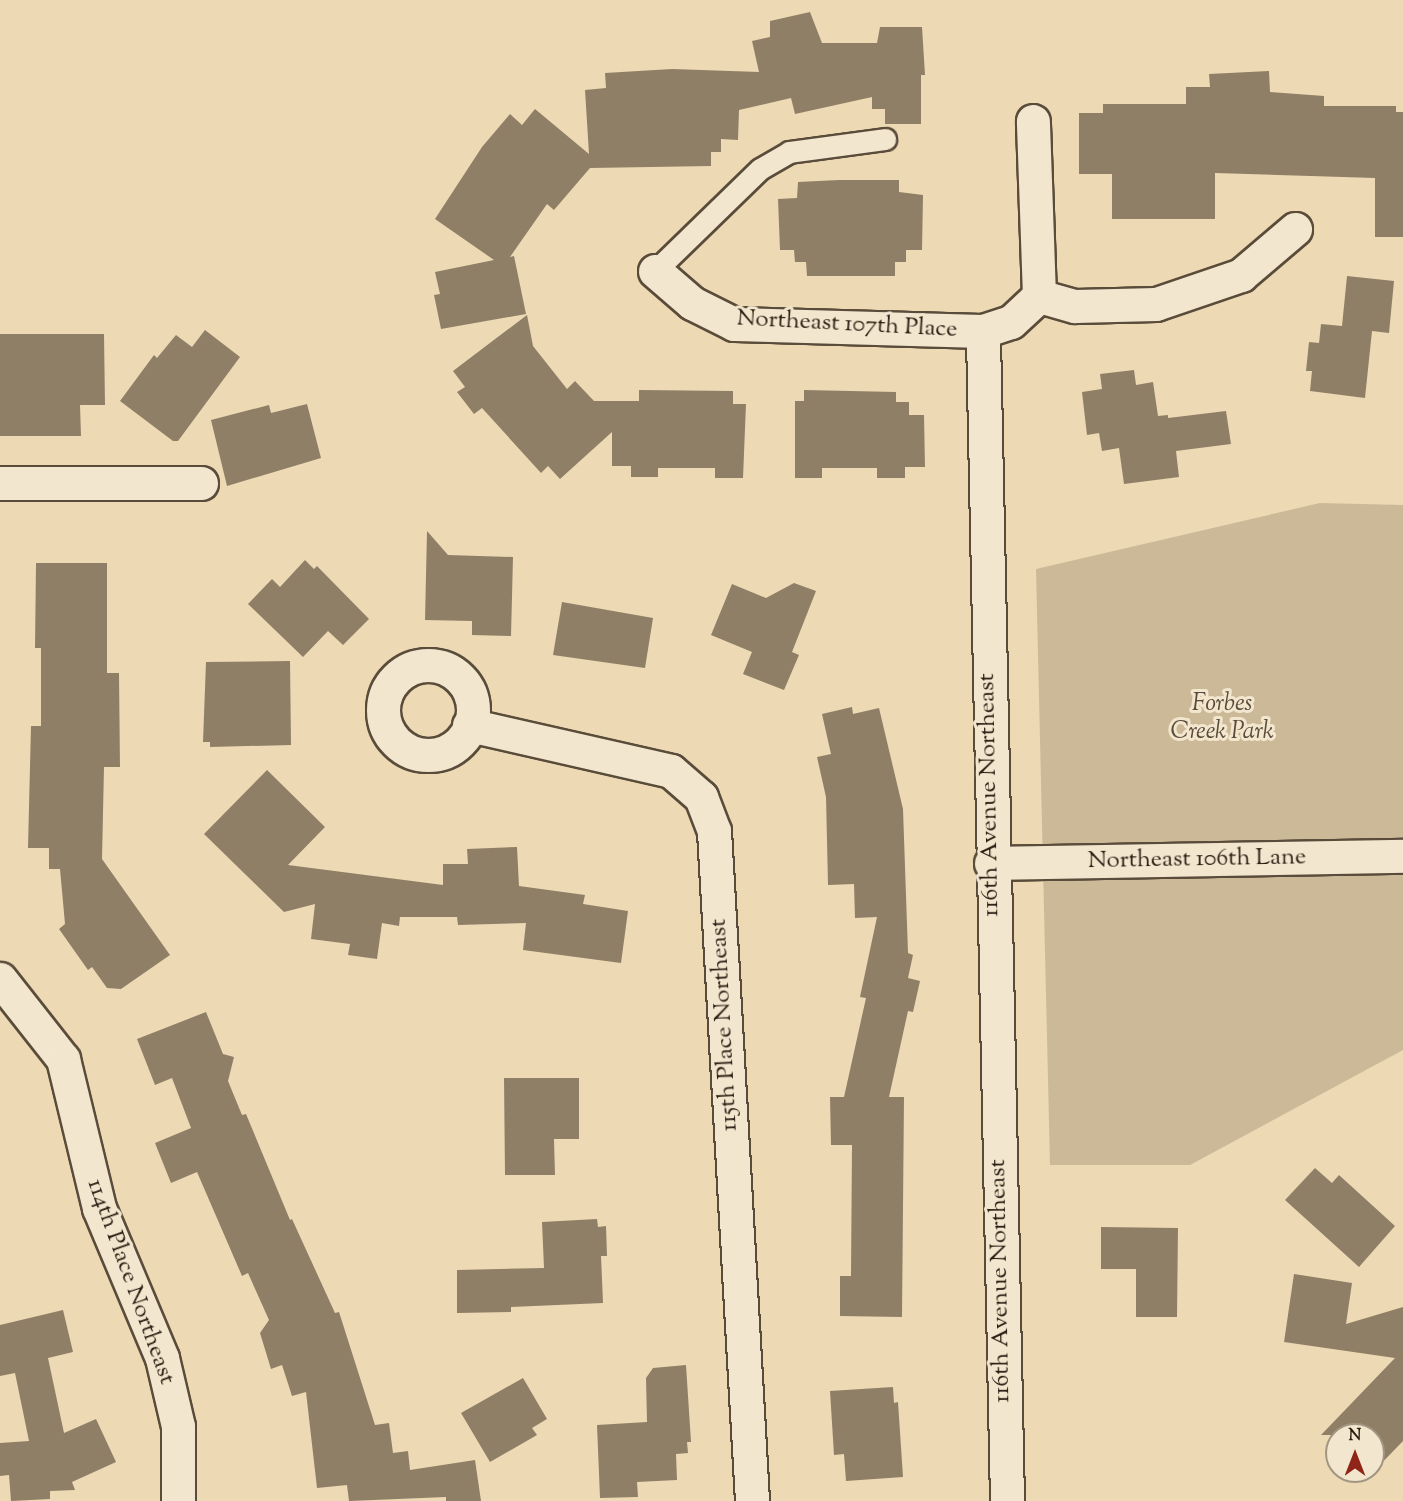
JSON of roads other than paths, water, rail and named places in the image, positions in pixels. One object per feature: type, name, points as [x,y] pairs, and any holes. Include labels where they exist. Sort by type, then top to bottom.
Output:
[{"type":"street","points":[[983,331],[1011,322],[1039,296],[1033,122]]},
{"type":"street","points":[[1039,296],[1075,306],[1156,303],[1241,275],[1295,229]]},
{"type":"street","name":"Northeast 107th Place","points":[[655,271],[692,303],[734,324],[983,331]]},
{"type":"street","name":"116th Avenue Northeast","points":[[983,331],[991,863],[1007,1501]]},
{"type":"street","points":[[0,483],[201,483]]},
{"type":"street","name":"115th Place Northeast","points":[[469,725],[671,771],[701,797],[714,831],[752,1501]]},
{"type":"street","name":"Northeast 106th Lane","points":[[991,863],[1403,856]]},
{"type":"street","name":"114th Place Northeast","points":[[0,979],[63,1059],[99,1208],[162,1358],[178,1426],[178,1501]]},
{"type":"lane","points":[[655,271],[760,169],[789,152],[885,139]]},
{"type":"park label","name":"Forbes Creek Park","points":[[1222,719]]}]
